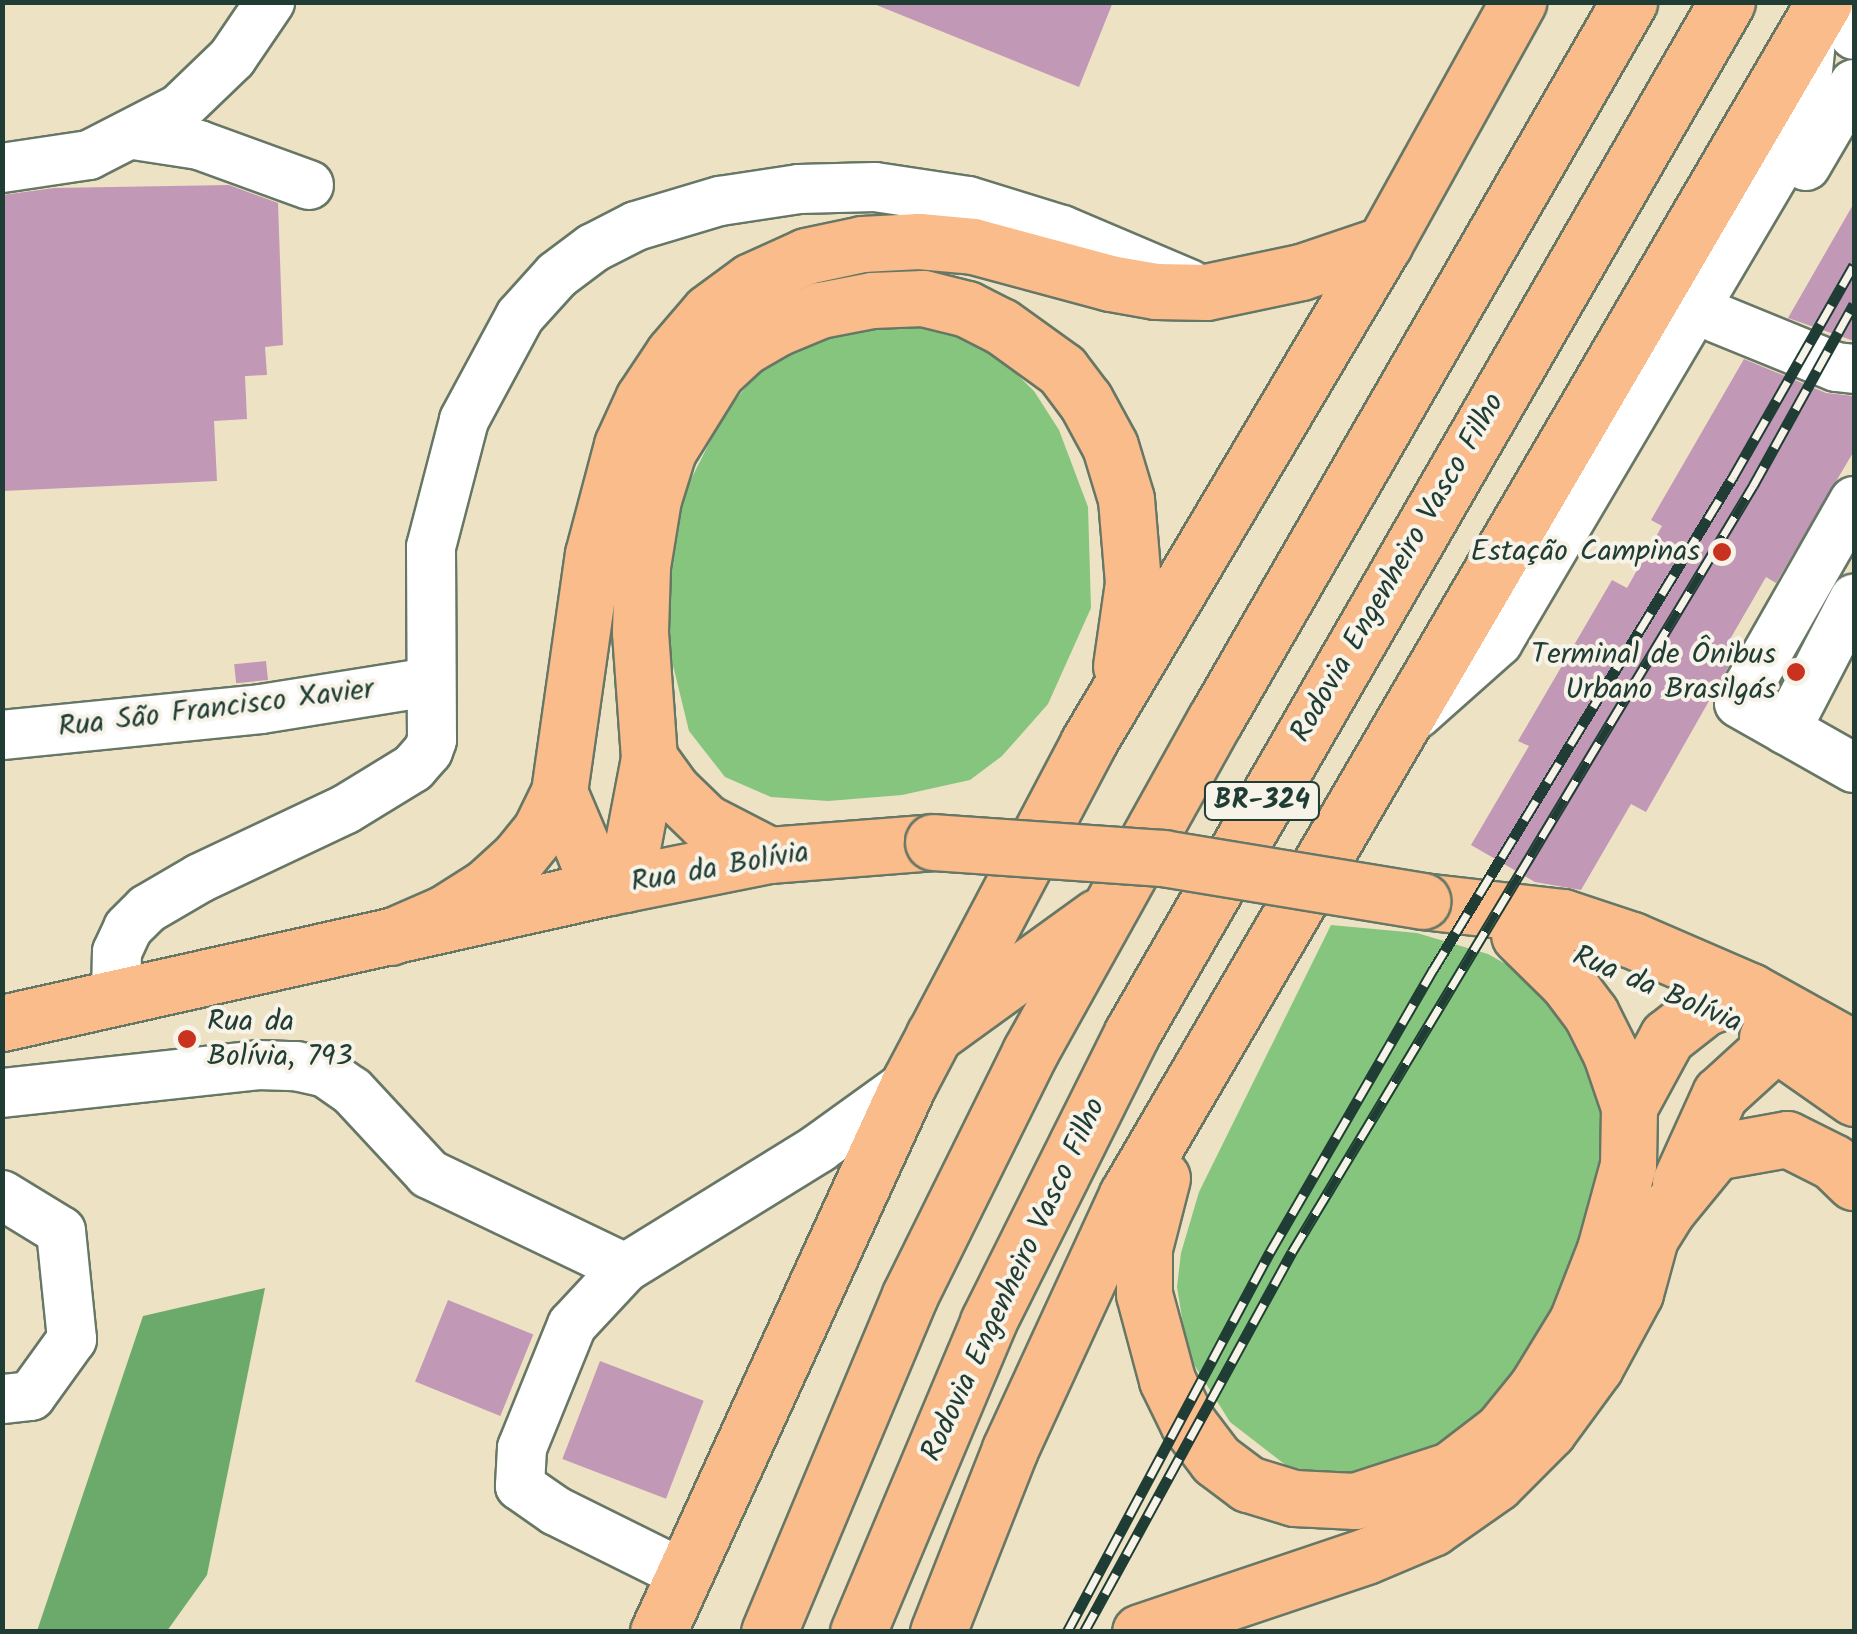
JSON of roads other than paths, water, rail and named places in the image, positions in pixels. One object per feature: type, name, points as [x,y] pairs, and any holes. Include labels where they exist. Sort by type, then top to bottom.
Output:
[{"type":"main road","points":[[658,1632],[681,1573],[934,1035],[1116,693],[1384,244],[1493,26],[1518,2]]},
{"type":"main road","name":"BR-324","points":[[769,1632],[910,1294],[1030,1052],[1629,2]]},
{"type":"main road","name":"Rodovia Engenheiro Vasco Filho","points":[[858,1632],[988,1322],[1132,1033],[1727,2]]},
{"type":"main road","points":[[938,1632],[1010,1449],[1126,1195],[1188,1094],[1335,832],[1404,726],[1834,16]]},
{"type":"main road","points":[[390,937],[445,912],[486,887],[540,831],[558,792],[593,554],[622,445],[643,399],[709,312],[751,281],[806,256],[862,244],[919,240],[973,246],[1110,283],[1156,291],[1206,292],[1301,272],[1384,244]]},
{"type":"main road","points":[[558,792],[586,856],[617,885],[650,758],[640,631],[642,566],[654,499],[668,451],[717,372],[744,347],[820,310],[872,300],[923,298],[967,309],[1033,346],[1062,370],[1085,400],[1110,446],[1126,499],[1133,584],[1116,693]]},
{"type":"main road","points":[[650,758],[672,790],[705,822],[768,856]]},
{"type":"main road","name":"Rua da Bolívia","points":[[2,1023],[617,885],[768,856],[933,842],[1163,858],[1435,904],[1563,917],[1632,940],[1727,999],[1777,1042],[1854,1098]]},
{"type":"main road","name":"Rua da Bolívia","points":[[1435,904],[1519,935],[1727,999],[1854,1049]]},
{"type":"main road","points":[[934,1035],[1111,906]]},
{"type":"main road","points":[[1188,1094],[1154,1202],[1144,1248],[1144,1294],[1168,1380],[1188,1422],[1216,1460],[1248,1484],[1294,1498],[1356,1501],[1450,1470],[1502,1431],[1536,1388],[1577,1322],[1605,1249],[1628,1166],[1630,1107],[1591,1014],[1567,982],[1519,935]]},
{"type":"main road","points":[[1630,1107],[1666,1037],[1727,999]]},
{"type":"main road","points":[[1669,1208],[1720,1094],[1777,1042]]},
{"type":"main road","points":[[1140,1632],[1366,1556],[1432,1528],[1496,1483],[1548,1431],[1595,1366],[1635,1293],[1650,1238],[1715,1152],[1768,1139],[1787,1139],[1810,1147],[1854,1182]]},
{"type":"street","points":[[2,168],[88,155],[179,109],[232,58],[270,2]]},
{"type":"street","points":[[1404,726],[1498,642],[1600,476],[1795,139],[1834,16]]},
{"type":"street","points":[[1600,476],[1673,391],[1854,84]]},
{"type":"street","points":[[134,135],[199,145],[309,186]]},
{"type":"street","points":[[116,998],[117,952],[128,928],[147,910],[200,878],[346,809],[421,760],[432,740],[428,682],[432,548],[464,420],[520,316],[557,275],[593,248],[636,226],[720,201],[799,189],[874,186],[968,201],[1062,230],[1206,292]]},
{"type":"street","points":[[1716,318],[1836,367],[1854,368]]},
{"type":"street","points":[[1849,753],[1786,730],[1739,703],[1854,502]]},
{"type":"street","points":[[1786,730],[1854,599]]},
{"type":"street","name":"Rua São Francisco Xavier","points":[[2,734],[261,709],[428,682]]},
{"type":"street","points":[[2,1093],[258,1066],[296,1066],[326,1073],[352,1091],[429,1174],[625,1268]]},
{"type":"street","points":[[681,1573],[556,1511],[520,1486],[522,1448],[572,1325],[625,1268],[819,1148],[909,1083]]},
{"type":"street","points":[[2,1195],[61,1231],[72,1339],[31,1396],[2,1399]]},
{"type":"railway","points":[[1067,1632],[1270,1252],[1433,970],[1733,477],[1854,265]]},
{"type":"railway","points":[[1084,1632],[1292,1252],[1753,486],[1854,304]]},
{"type":"place","name":"Estação Campinas","points":[[1722,552]]},
{"type":"place","name":"Terminal de Ônibus Urbano Brasilgás","points":[[1796,672]]},
{"type":"place","name":"Rua da Bolívia, 793","points":[[187,1039]]}]
